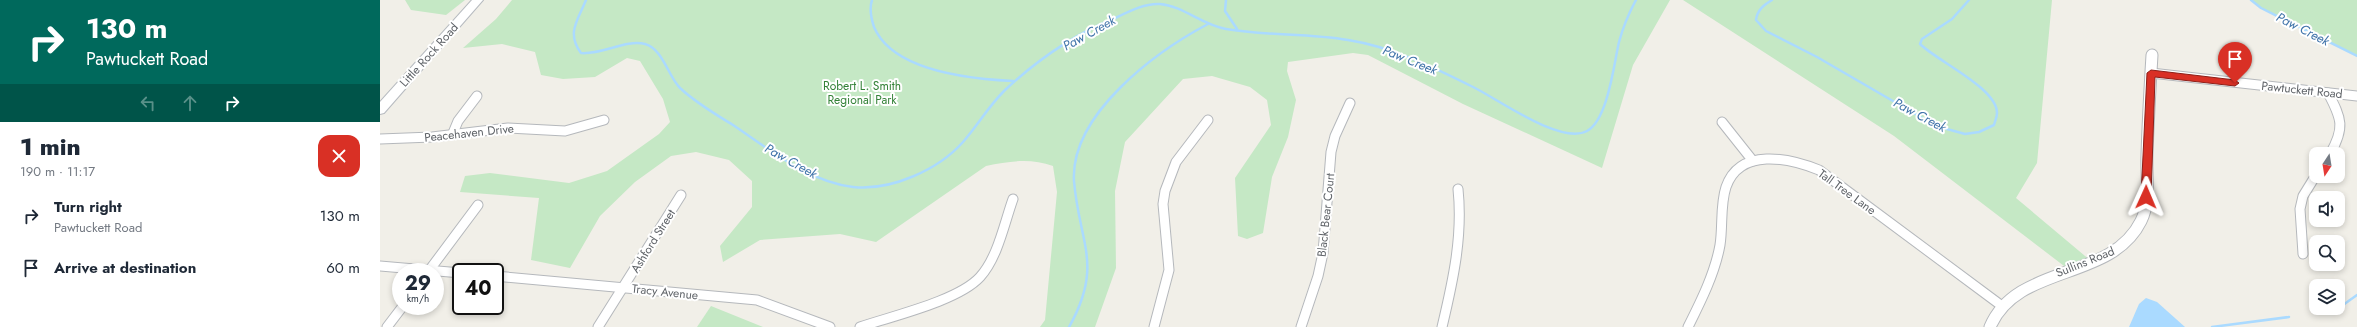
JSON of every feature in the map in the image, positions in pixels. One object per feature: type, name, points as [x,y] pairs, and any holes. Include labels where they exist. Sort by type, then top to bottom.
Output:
[{"type":"main road","name":"Little Rock Road","points":[[380,110],[478,0]]},
{"type":"street","name":"Sullins Road","points":[[1990,327],[2002,306],[2017,292],[2038,281],[2108,254],[2121,247],[2136,231],[2143,216],[2146,197],[2152,55]]},
{"type":"street","name":"Pawtuckett Road","points":[[2151,73],[2357,96]]},
{"type":"street","points":[[2328,93],[2338,112],[2342,132],[2334,147]]},
{"type":"street","points":[[453,133],[458,121],[477,96]]},
{"type":"street","name":"Black Bear Court","points":[[1301,327],[1318,276],[1323,253],[1334,141],[1350,103]]},
{"type":"street","name":"Peacehaven Drive","points":[[380,139],[407,139],[508,128],[565,131],[604,120]]},
{"type":"street","points":[[1154,327],[1169,270],[1163,204],[1165,191],[1176,162],[1208,120]]},
{"type":"street","points":[[1722,122],[1753,161]]},
{"type":"street","name":"Tall Tree Lane","points":[[1688,327],[1713,272],[1722,230],[1727,186],[1736,172],[1753,161],[1767,158],[1789,160],[1819,170],[2002,306]]},
{"type":"street","points":[[2303,254],[2300,209],[2303,196],[2311,183]]},
{"type":"street","points":[[1442,327],[1462,216],[1458,189]]},
{"type":"street","name":"Ashford Street","points":[[598,327],[624,288],[681,195]]},
{"type":"street","points":[[860,327],[946,298],[971,284],[980,277],[992,259],[1013,199]]},
{"type":"street","points":[[435,263],[478,205]]},
{"type":"street","points":[[380,266],[392,267]]},
{"type":"street","name":"Tracy Avenue","points":[[504,277],[758,300],[830,327]]},
{"type":"street","points":[[387,327],[396,315]]},
{"type":"green space","points":[[405,0],[465,0],[446,15],[411,10]]},
{"type":"green space","name":"Robert L. Smith Regional Park","points":[[512,0],[1670,0],[1633,65],[1602,168],[1463,104],[1368,55],[1353,53],[1288,62],[1287,71],[1296,100],[1288,137],[1272,177],[1263,233],[1247,239],[1238,236],[1235,178],[1271,125],[1267,100],[1250,87],[1212,76],[1183,79],[1125,142],[1115,191],[1116,268],[1095,327],[1040,327],[1045,320],[1057,192],[1053,166],[1045,163],[1020,161],[986,166],[876,242],[840,234],[760,240],[723,262],[720,246],[752,207],[752,181],[729,160],[696,152],[671,156],[635,182],[600,216],[570,268],[531,260],[539,198],[460,192],[465,176],[490,173],[569,183],[607,171],[659,134],[670,122],[663,99],[640,61],[627,58],[595,77],[563,79],[541,75],[535,52],[502,44],[463,48],[496,19]]},
{"type":"green space","points":[[1683,0],[2052,0],[2037,163],[2016,198],[2091,261],[2068,269],[1894,136]]},
{"type":"green space","points":[[2251,0],[2357,0],[2357,56],[2261,8]]},
{"type":"green space","points":[[711,306],[763,327],[697,327]]},
{"type":"water","points":[[2146,298],[2157,302],[2185,327],[2129,327],[2139,304]]},
{"type":"waterway","name":"Paw Creek","points":[[586,0],[577,20],[574,33],[574,39],[581,53],[597,52],[622,45],[638,43],[645,44],[656,51],[676,83],[692,99],[805,172],[821,179],[853,187],[883,186],[898,182],[927,170],[953,152],[963,142],[1004,91],[1041,60],[1096,26],[1135,9],[1154,4],[1168,5],[1177,8],[1209,24],[1226,29],[1256,33],[1333,38],[1365,43],[1397,53],[1445,73],[1546,127],[1562,132],[1576,134],[1587,131],[1594,125],[1605,104],[1619,42],[1626,20],[1636,0]]},
{"type":"waterway","points":[[872,0],[871,14],[874,27],[884,42],[898,54],[915,63],[956,75],[1013,81]]},
{"type":"waterway","points":[[1226,0],[1225,11],[1237,29]]},
{"type":"waterway","name":"Paw Creek","points":[[1772,0],[1761,8],[1756,20],[1766,31],[1817,57],[1936,126],[1965,134],[1979,132],[1994,125],[1997,113],[1994,104],[1987,94],[1977,85],[1920,44],[1922,39],[1952,19],[1969,0]]},
{"type":"waterway","name":"Paw Creek","points":[[2251,0],[2261,8],[2357,56]]},
{"type":"waterway","points":[[1069,327],[1085,287],[1087,270],[1084,238],[1074,181],[1077,156],[1086,132],[1101,109],[1120,88],[1142,68],[1165,50],[1208,24]]},
{"type":"waterway","points":[[2345,304],[2357,295]]},
{"type":"waterway","points":[[2212,327],[2289,317]]},
{"type":"route","points":[[2146,197],[2151,73],[2235,83]]}]
